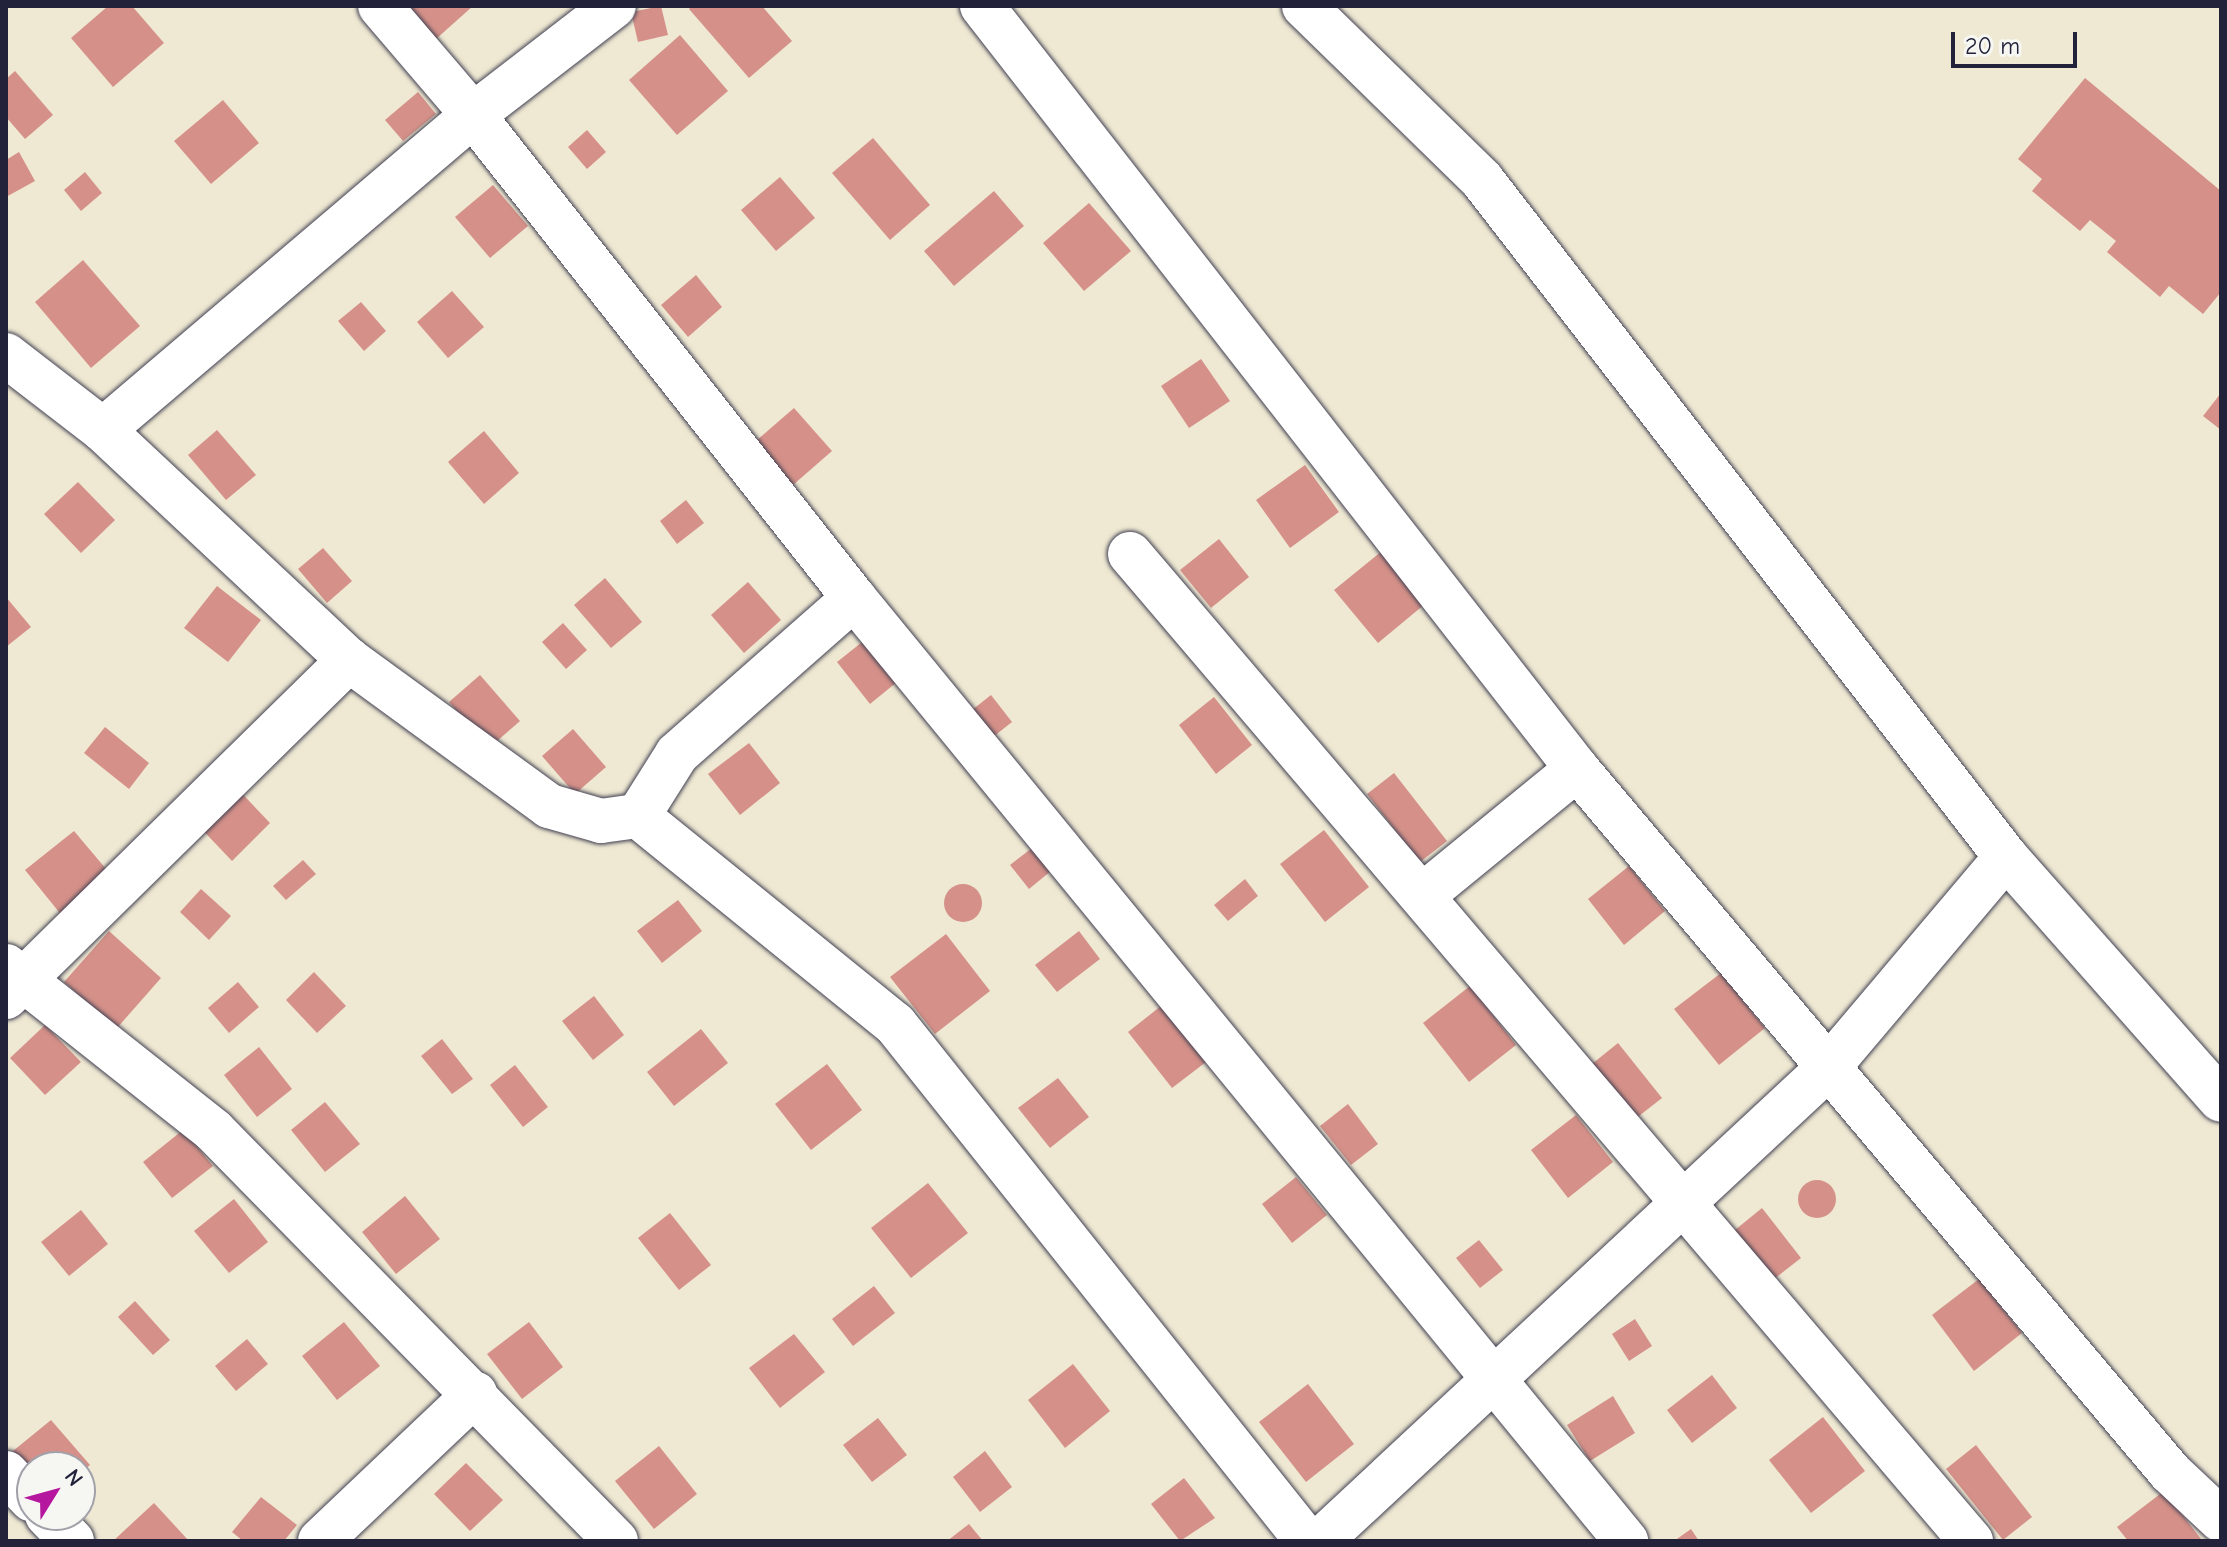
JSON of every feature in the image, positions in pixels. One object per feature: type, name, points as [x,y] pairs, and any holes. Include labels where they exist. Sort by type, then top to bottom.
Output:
[{"type":"street","points":[[380,6],[473,115],[854,598],[1496,1377],[1615,1537]]},
{"type":"street","points":[[103,430],[473,115],[614,6]]},
{"type":"street","points":[[982,6],[1577,769],[1826,1070],[2170,1472],[2221,1520]]},
{"type":"street","points":[[1304,6],[1482,180],[2006,857],[2221,1100]]},
{"type":"street","points":[[6,355],[103,430],[349,660],[549,806],[601,821],[638,816],[895,1024],[1307,1541]]},
{"type":"street","points":[[1130,554],[1971,1541]]},
{"type":"street","points":[[638,816],[677,754],[854,598]]},
{"type":"street","points":[[349,660],[11,981],[214,1131],[616,1541]]},
{"type":"street","points":[[1423,895],[1577,769]]},
{"type":"street","points":[[1320,1541],[1826,1070],[2006,857]]},
{"type":"street","points":[[320,1541],[475,1394]]},
{"type":"building","points":[[108,6],[132,6],[164,43],[113,87],[71,38]]},
{"type":"building","points":[[408,6],[473,6],[436,39]]},
{"type":"building","points":[[661,6],[668,35],[638,42],[631,12]]},
{"type":"building","points":[[692,6],[762,6],[792,41],[749,78],[689,9]]},
{"type":"building","points":[[680,35],[728,91],[677,135],[629,80]]},
{"type":"building","points":[[15,71],[53,115],[25,139],[6,117],[6,79]]},
{"type":"building","points":[[2085,78],[2221,191],[2221,292],[2203,314],[2169,286],[2160,297],[2107,252],[2116,241],[2090,220],[2080,231],[2032,191],[2042,179],[2018,159]]},
{"type":"building","points":[[418,92],[436,114],[403,141],[385,120]]},
{"type":"building","points":[[223,100],[259,143],[211,184],[174,141]]},
{"type":"building","points":[[587,130],[606,152],[587,169],[568,147]]},
{"type":"building","points":[[873,138],[930,205],[890,240],[832,173]]},
{"type":"building","points":[[19,152],[35,181],[6,197],[6,160]]},
{"type":"building","points":[[85,172],[102,193],[81,211],[64,190]]},
{"type":"building","points":[[780,177],[815,218],[776,251],[741,210]]},
{"type":"building","points":[[493,185],[528,226],[490,258],[455,217]]},
{"type":"building","points":[[994,191],[1024,226],[954,286],[924,251]]},
{"type":"building","points":[[1089,203],[1131,251],[1084,291],[1043,243]]},
{"type":"building","points":[[83,260],[140,326],[91,368],[35,302]]},
{"type":"building","points":[[696,275],[722,307],[688,337],[661,305]]},
{"type":"building","points":[[452,291],[484,327],[448,358],[417,322]]},
{"type":"building","points":[[361,302],[386,331],[364,351],[338,321]]},
{"type":"building","points":[[1201,359],[1230,401],[1189,428],[1161,386]]},
{"type":"building","points":[[2221,393],[2221,430],[2203,416]]},
{"type":"building","points":[[794,408],[832,451],[793,485],[756,441]]},
{"type":"building","points":[[217,430],[256,475],[226,500],[188,455]]},
{"type":"building","points":[[484,431],[519,473],[484,504],[448,462]]},
{"type":"building","points":[[1305,465],[1339,512],[1290,548],[1256,500]]},
{"type":"building","points":[[78,482],[115,520],[81,553],[44,514]]},
{"type":"building","points":[[686,500],[704,523],[677,544],[660,521]]},
{"type":"building","points":[[1219,539],[1249,577],[1211,608],[1180,570]]},
{"type":"building","points":[[323,548],[352,581],[327,603],[298,569]]},
{"type":"building","points":[[1382,551],[1425,604],[1378,643],[1334,590]]},
{"type":"building","points":[[605,578],[642,622],[611,648],[574,605]]},
{"type":"building","points":[[748,582],[781,620],[744,653],[711,615]]},
{"type":"building","points":[[217,586],[261,620],[228,662],[184,628]]},
{"type":"building","points":[[6,597],[31,627],[6,647]]},
{"type":"building","points":[[563,623],[587,650],[566,669],[542,642]]},
{"type":"building","points":[[876,631],[908,673],[870,704],[837,662]]},
{"type":"building","points":[[480,675],[520,721],[489,748],[449,702]]},
{"type":"building","points":[[991,695],[1012,722],[993,737],[972,710]]},
{"type":"building","points":[[1214,697],[1252,745],[1216,774],[1179,725]]},
{"type":"building","points":[[105,727],[149,763],[129,789],[84,753]]},
{"type":"building","points":[[573,729],[606,767],[575,794],[542,756]]},
{"type":"building","points":[[749,743],[780,783],[740,815],[708,774]]},
{"type":"building","points":[[1394,773],[1447,841],[1420,862],[1367,794]]},
{"type":"building","points":[[233,784],[270,823],[232,861],[194,821]]},
{"type":"building","points":[[1324,830],[1369,887],[1325,922],[1280,864]]},
{"type":"building","points":[[74,831],[112,876],[63,917],[25,870]]},
{"type":"building","points":[[1032,848],[1051,871],[1029,889],[1010,865]]},
{"type":"building","points":[[303,860],[316,874],[286,900],[273,886]]},
{"type":"building","points":[[1629,866],[1665,911],[1624,945],[1588,899]]},
{"type":"building","points":[[1245,879],[1258,896],[1228,921],[1214,905]]},
{"type":"building","points":[[963,884],[976,890],[982,903],[976,916],[963,922],[950,916],[944,903],[950,890]]},
{"type":"building","points":[[201,889],[231,916],[209,940],[180,912]]},
{"type":"building","points":[[678,900],[702,931],[662,963],[637,931]]},
{"type":"building","points":[[109,931],[161,978],[117,1028],[64,982]]},
{"type":"building","points":[[1079,931],[1100,959],[1057,992],[1035,965]]},
{"type":"building","points":[[946,934],[990,991],[935,1034],[890,977]]},
{"type":"building","points":[[314,972],[346,1006],[317,1033],[286,1000]]},
{"type":"building","points":[[1721,973],[1765,1028],[1719,1065],[1674,1009]]},
{"type":"building","points":[[238,982],[259,1007],[229,1033],[208,1008]]},
{"type":"building","points":[[1470,986],[1516,1045],[1469,1082],[1423,1023]]},
{"type":"building","points":[[594,996],[624,1035],[593,1060],[562,1021]]},
{"type":"building","points":[[1161,1006],[1206,1062],[1172,1088],[1128,1032]]},
{"type":"building","points":[[45,1025],[81,1062],[45,1095],[10,1058]]},
{"type":"building","points":[[701,1029],[728,1063],[674,1106],[647,1072]]},
{"type":"building","points":[[442,1039],[473,1079],[452,1094],[421,1056]]},
{"type":"building","points":[[1618,1043],[1662,1098],[1630,1123],[1587,1068]]},
{"type":"building","points":[[259,1047],[292,1089],[257,1117],[224,1075]]},
{"type":"building","points":[[827,1064],[862,1110],[811,1150],[775,1104]]},
{"type":"building","points":[[515,1065],[548,1107],[523,1127],[490,1085]]},
{"type":"building","points":[[1058,1078],[1089,1117],[1050,1148],[1018,1108]]},
{"type":"building","points":[[325,1102],[360,1144],[325,1172],[291,1130]]},
{"type":"building","points":[[1348,1104],[1378,1144],[1351,1165],[1320,1126]]},
{"type":"building","points":[[1576,1115],[1613,1162],[1568,1198],[1531,1150]]},
{"type":"building","points":[[183,1130],[213,1166],[172,1198],[143,1162]]},
{"type":"building","points":[[1296,1177],[1327,1215],[1292,1243],[1262,1204]]},
{"type":"building","points":[[1817,1180],[1830,1186],[1836,1199],[1830,1212],[1817,1218],[1804,1212],[1798,1199],[1804,1186]]},
{"type":"building","points":[[928,1183],[968,1233],[911,1278],[871,1228]]},
{"type":"building","points":[[405,1196],[440,1239],[396,1274],[362,1232]]},
{"type":"building","points":[[234,1199],[268,1242],[229,1273],[194,1231]]},
{"type":"building","points":[[1762,1208],[1801,1258],[1774,1279],[1735,1230]]},
{"type":"building","points":[[81,1210],[108,1244],[69,1276],[41,1242]]},
{"type":"building","points":[[670,1213],[711,1265],[679,1290],[638,1238]]},
{"type":"building","points":[[1479,1240],[1503,1270],[1480,1288],[1456,1258]]},
{"type":"building","points":[[1979,1279],[2022,1333],[1974,1371],[1932,1315]]},
{"type":"building","points":[[874,1286],[895,1313],[853,1346],[832,1319]]},
{"type":"building","points":[[135,1301],[170,1340],[153,1355],[118,1317]]},
{"type":"building","points":[[1635,1319],[1652,1346],[1629,1361],[1612,1334]]},
{"type":"building","points":[[344,1322],[380,1366],[337,1400],[302,1356]]},
{"type":"building","points":[[529,1322],[563,1367],[522,1399],[487,1354]]},
{"type":"building","points":[[794,1334],[825,1372],[780,1408],[749,1368]]},
{"type":"building","points":[[247,1339],[268,1364],[236,1391],[215,1366]]},
{"type":"building","points":[[1073,1364],[1110,1411],[1065,1448],[1028,1400]]},
{"type":"building","points":[[1712,1375],[1737,1408],[1692,1443],[1667,1410]]},
{"type":"building","points":[[1308,1384],[1354,1444],[1306,1482],[1259,1422]]},
{"type":"building","points":[[1613,1396],[1635,1433],[1590,1461],[1567,1425]]},
{"type":"building","points":[[1823,1417],[1865,1471],[1811,1513],[1769,1460]]},
{"type":"building","points":[[878,1418],[907,1455],[872,1482],[843,1445]]},
{"type":"building","points":[[51,1420],[78,1451],[16,1451],[16,1455],[13,1451]]},
{"type":"building","points":[[1976,1445],[2032,1517],[2003,1540],[1946,1469]]},
{"type":"building","points":[[659,1446],[697,1494],[654,1529],[615,1481]]},
{"type":"building","points":[[985,1451],[1012,1487],[980,1512],[953,1477]]},
{"type":"building","points":[[466,1463],[503,1500],[470,1531],[434,1494]]},
{"type":"building","points":[[1184,1478],[1215,1518],[1180,1541],[1151,1504]]},
{"type":"building","points":[[2164,1491],[2201,1539],[2128,1541],[2117,1527]]},
{"type":"building","points":[[261,1497],[297,1525],[284,1541],[243,1541],[232,1532]]},
{"type":"building","points":[[154,1503],[189,1541],[113,1541]]},
{"type":"building","points":[[969,1524],[983,1541],[947,1541]]},
{"type":"building","points":[[1691,1529],[1699,1541],[1674,1541]]}]
